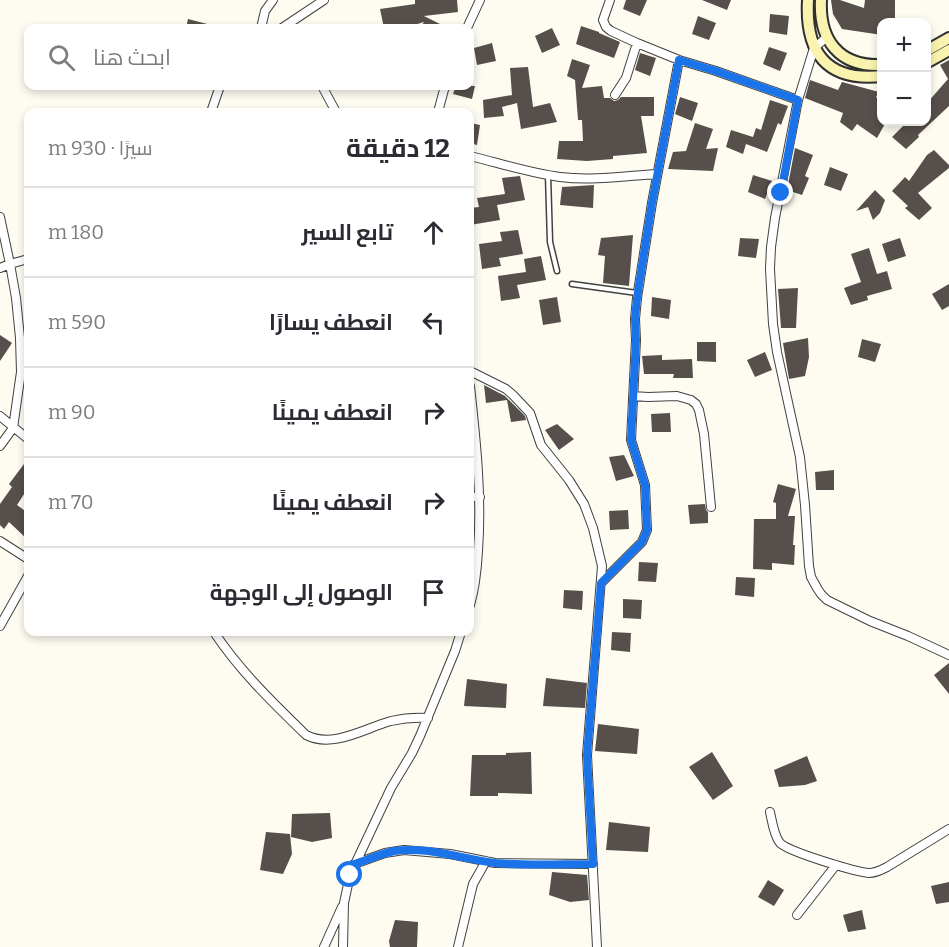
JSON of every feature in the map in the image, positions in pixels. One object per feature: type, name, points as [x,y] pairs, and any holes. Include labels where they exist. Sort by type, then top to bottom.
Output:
[{"type":"main road","points":[[808,0],[809,33],[814,48],[824,62],[839,71],[877,76]]},
{"type":"main road","points":[[821,0],[821,18],[827,37],[834,49],[855,63],[877,66]]},
{"type":"main road","points":[[931,49],[949,38]]},
{"type":"main road","points":[[931,61],[949,50]]},
{"type":"street","points":[[262,24],[265,11],[273,0]]},
{"type":"street","points":[[294,24],[324,0]]},
{"type":"street","points":[[469,24],[480,0]]},
{"type":"street","points":[[610,0],[603,20],[606,27],[637,43],[679,60],[798,100]]},
{"type":"street","points":[[827,37],[814,48],[798,100],[775,218],[770,269],[777,352],[800,457],[811,578],[827,600],[949,655]]},
{"type":"street","points":[[615,95],[626,78],[637,43]]},
{"type":"street","points":[[601,583],[642,542],[647,530],[645,485],[631,440],[635,319],[657,174],[679,60]]},
{"type":"street","points":[[212,108],[219,90]]},
{"type":"street","points":[[324,90],[334,108]]},
{"type":"street","points":[[439,108],[444,90]]},
{"type":"street","points":[[474,157],[561,177],[594,178],[657,174]]},
{"type":"street","points":[[0,217],[24,336],[13,428],[0,446]]},
{"type":"street","points":[[0,268],[24,260]]},
{"type":"street","points":[[474,373],[506,389],[530,413],[541,445],[569,480],[584,504],[593,528],[602,566],[587,755],[597,947]]},
{"type":"street","points":[[633,396],[648,398],[677,396],[692,400],[696,404],[704,434],[711,507]]},
{"type":"street","points":[[0,416],[24,436]]},
{"type":"street","points":[[474,424],[480,497],[477,568],[474,584]]},
{"type":"street","points":[[474,497],[480,497]]},
{"type":"street","points":[[0,541],[24,556]]},
{"type":"street","points":[[0,626],[24,583]]},
{"type":"street","points":[[217,636],[230,655],[263,692],[306,735],[313,738],[330,740],[389,722],[407,718],[428,718]]},
{"type":"street","points":[[342,947],[344,903],[354,864],[391,789],[412,753],[460,636]]},
{"type":"street","points":[[770,812],[778,840],[791,850],[836,865],[871,873],[879,872],[949,829]]},
{"type":"street","points":[[354,864],[385,853],[404,850],[508,864],[593,864]]},
{"type":"street","points":[[459,947],[472,884],[486,861]]},
{"type":"street","points":[[797,915],[836,865]]},
{"type":"street","points":[[324,947],[344,903]]},
{"type":"lane","points":[[548,175],[550,242],[557,271]]},
{"type":"lane","points":[[572,284],[638,293]]},
{"type":"building","points":[[415,0],[457,0],[458,12],[424,16],[440,24],[423,24],[424,22],[383,24],[380,9],[415,4]]},
{"type":"building","points":[[626,0],[647,0],[640,16],[623,9]]},
{"type":"building","points":[[702,0],[731,0],[727,10]]},
{"type":"building","points":[[831,0],[840,0],[864,8],[865,0],[895,0],[895,18],[877,18],[877,34],[842,29],[833,14]]},
{"type":"building","points":[[770,14],[789,16],[787,35],[769,32]]},
{"type":"building","points":[[698,16],[716,23],[709,40],[692,34]]},
{"type":"building","points":[[188,19],[207,24],[187,24]]},
{"type":"building","points":[[581,26],[620,42],[614,58],[576,44]]},
{"type":"building","points":[[552,28],[560,45],[542,53],[535,36]]},
{"type":"building","points":[[492,43],[496,61],[477,65],[474,48]]},
{"type":"building","points":[[769,47],[787,53],[780,71],[763,64]]},
{"type":"building","points":[[640,53],[656,58],[650,76],[635,70]]},
{"type":"building","points":[[572,59],[590,65],[582,88],[602,86],[604,98],[614,101],[621,97],[654,97],[654,116],[641,116],[647,153],[587,161],[557,159],[559,141],[583,141],[582,120],[578,120],[575,80],[567,76]]},
{"type":"building","points":[[949,60],[949,106],[931,123],[931,98],[948,79],[940,65]]},
{"type":"building","points":[[528,67],[533,107],[550,103],[557,122],[521,129],[517,103],[502,107],[504,116],[484,118],[483,100],[512,95],[510,68]]},
{"type":"building","points":[[810,80],[838,90],[842,82],[877,91],[877,126],[884,126],[877,138],[857,124],[852,131],[840,122],[843,113],[805,98]]},
{"type":"building","points":[[475,86],[472,99],[453,94],[454,90],[474,90]]},
{"type":"building","points":[[680,97],[698,103],[692,121],[675,114]]},
{"type":"building","points":[[770,100],[788,106],[781,125],[778,123],[767,152],[746,144],[743,154],[726,147],[731,130],[753,137],[756,128],[761,130]]},
{"type":"building","points":[[695,123],[713,129],[706,149],[718,148],[713,171],[668,169],[673,152],[686,151]]},
{"type":"building","points":[[474,124],[480,125],[477,145],[474,144]]},
{"type":"building","points":[[903,126],[928,126],[906,149],[892,137]]},
{"type":"building","points":[[795,148],[813,155],[805,176],[809,178],[802,195],[787,190]]},
{"type":"building","points":[[934,150],[949,165],[949,168],[918,193],[932,208],[919,220],[905,208],[908,206],[892,191],[905,177],[909,181],[927,155]]},
{"type":"building","points":[[830,167],[848,174],[841,191],[824,185]]},
{"type":"building","points":[[753,175],[772,181],[765,199],[748,192]]},
{"type":"building","points":[[520,176],[525,200],[497,205],[500,220],[474,224],[474,208],[479,207],[477,198],[505,194],[502,178]]},
{"type":"building","points":[[594,185],[593,208],[560,205],[562,187]]},
{"type":"building","points":[[875,190],[885,200],[880,213],[873,220],[868,207],[856,211]]},
{"type":"building","points":[[518,230],[523,254],[499,258],[501,266],[482,269],[479,244],[502,241],[500,232]]},
{"type":"building","points":[[633,235],[629,286],[603,283],[605,256],[598,255],[601,238]]},
{"type":"building","points":[[740,238],[759,239],[756,258],[738,256]]},
{"type":"building","points":[[900,238],[906,256],[888,262],[882,244]]},
{"type":"building","points":[[869,248],[877,274],[887,271],[892,289],[867,296],[868,300],[851,305],[844,288],[861,282],[851,254]]},
{"type":"building","points":[[541,256],[546,280],[517,285],[520,298],[501,301],[498,276],[526,272],[524,259]]},
{"type":"building","points":[[949,284],[949,306],[942,310],[932,294]]},
{"type":"building","points":[[798,288],[796,328],[781,328],[778,289]]},
{"type":"building","points":[[557,297],[561,322],[543,325],[539,300]]},
{"type":"building","points":[[652,297],[671,300],[669,319],[651,316]]},
{"type":"building","points":[[0,335],[12,343],[0,361]]},
{"type":"building","points":[[808,338],[809,357],[805,376],[789,379],[783,343]]},
{"type":"building","points":[[862,339],[881,344],[875,362],[858,357]]},
{"type":"building","points":[[697,342],[716,342],[716,362],[697,361]]},
{"type":"building","points":[[765,352],[772,370],[755,377],[747,360]]},
{"type":"building","points":[[662,355],[662,360],[692,359],[693,378],[673,378],[674,374],[644,374],[642,356]]},
{"type":"building","points":[[484,385],[505,396],[525,416],[526,420],[511,422],[507,400],[486,403]]},
{"type":"building","points":[[670,413],[671,432],[652,432],[651,414]]},
{"type":"building","points":[[557,424],[574,439],[559,450],[545,430]]},
{"type":"building","points":[[624,455],[634,476],[616,481],[609,457]]},
{"type":"building","points":[[24,464],[24,494],[17,505],[24,510],[24,536],[9,522],[4,529],[0,525],[0,504],[12,487],[9,484]]},
{"type":"building","points":[[834,470],[834,490],[816,490],[815,472]]},
{"type":"building","points":[[778,484],[796,489],[788,516],[795,516],[794,565],[772,563],[772,570],[753,569],[754,519],[776,519],[776,503],[773,502]]},
{"type":"building","points":[[705,504],[708,523],[690,524],[688,505]]},
{"type":"building","points":[[628,510],[629,529],[610,530],[609,511]]},
{"type":"building","points":[[639,562],[658,563],[656,582],[638,581]]},
{"type":"building","points":[[736,577],[755,578],[754,597],[735,595]]},
{"type":"building","points":[[564,590],[583,591],[582,610],[563,608]]},
{"type":"building","points":[[623,599],[642,600],[641,619],[623,618]]},
{"type":"building","points":[[612,632],[631,633],[630,652],[611,650]]},
{"type":"building","points":[[949,663],[949,694],[934,675]]},
{"type":"building","points":[[546,678],[587,683],[585,708],[543,706]]},
{"type":"building","points":[[467,679],[507,684],[506,708],[464,706]]},
{"type":"building","points":[[598,724],[639,729],[637,754],[595,751]]},
{"type":"building","points":[[531,752],[532,794],[498,793],[498,796],[470,796],[472,755]]},
{"type":"building","points":[[712,752],[733,786],[713,800],[689,767]]},
{"type":"building","points":[[807,756],[817,781],[805,785],[779,787],[774,770]]},
{"type":"building","points":[[330,813],[332,838],[312,842],[291,837],[292,814]]},
{"type":"building","points":[[609,822],[650,827],[648,852],[606,850]]},
{"type":"building","points":[[266,832],[290,834],[292,854],[283,874],[260,870]]},
{"type":"building","points":[[552,872],[587,875],[589,900],[570,902],[549,895]]},
{"type":"building","points":[[768,880],[784,890],[774,906],[758,897]]},
{"type":"building","points":[[949,882],[949,902],[936,904],[931,886]]},
{"type":"building","points":[[862,910],[866,929],[848,932],[843,915]]},
{"type":"building","points":[[395,920],[418,922],[417,947],[390,947],[389,941]]},
{"type":"route","points":[[350,875],[354,864],[385,853],[404,850],[508,864],[593,864],[587,755],[601,583],[642,542],[647,530],[645,485],[631,440],[635,319],[652,203],[679,60],[798,100],[781,193]]}]
